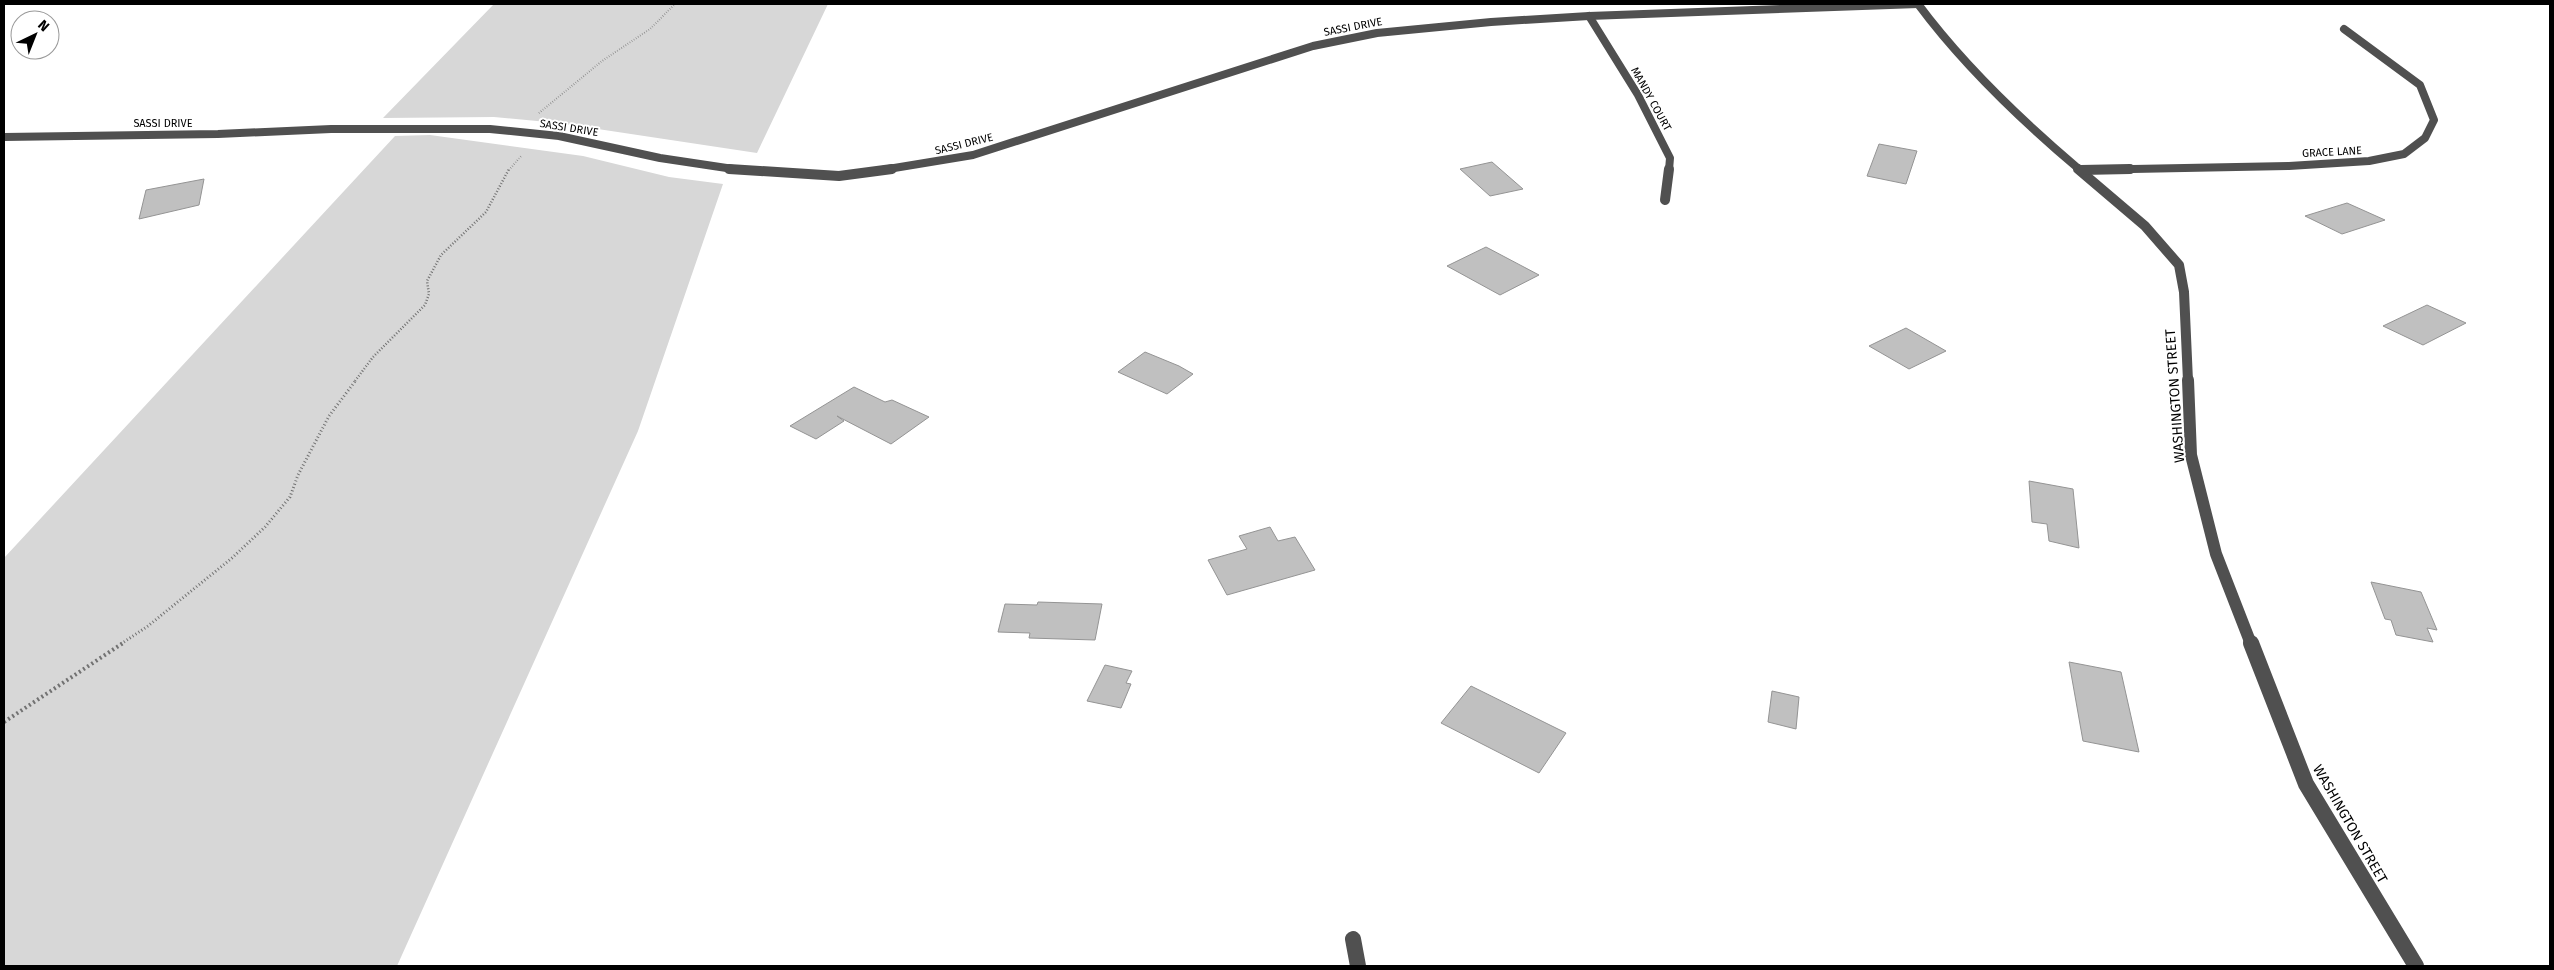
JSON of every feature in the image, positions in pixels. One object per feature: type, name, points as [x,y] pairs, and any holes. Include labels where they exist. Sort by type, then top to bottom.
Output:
[{"type":"street","name":"SASSI DRIVE","points":[[4,137],[218,134],[332,128],[454,128],[542,134],[609,146],[660,158],[735,170],[840,176],[885,171],[972,155],[1313,46],[1377,33],[1491,22],[1589,16],[1918,4]]},
{"type":"street","name":"WASHINGTON STREET","points":[[1918,4],[1938,31],[2036,133],[2145,226],[2179,265],[2184,292],[2191,455],[2216,554],[2306,784],[2416,966]]},
{"type":"street","name":"MANDY COURT","points":[[1589,16],[1638,95],[1670,158],[1665,200]]},
{"type":"street","name":"GRACE LANE","points":[[2081,170],[2289,166],[2368,161],[2404,154],[2425,138],[2434,120],[2420,85],[2344,29]]},
{"type":"street","points":[[1353,939],[1358,966]]},
{"type":"path","points":[[514,131],[559,98],[604,60],[648,31],[675,4]]},
{"type":"path","points":[[4,722],[148,626],[232,558],[265,527],[290,497],[298,475],[329,416],[373,357],[424,304],[429,294],[427,281],[440,255],[486,212],[511,166],[542,134]]},
{"type":"shaded area","points":[[494,4],[828,4],[757,153],[558,123],[494,117],[383,118]]},
{"type":"shaded area","points":[[430,135],[583,156],[669,177],[723,184],[638,431],[397,966],[4,966],[4,558],[395,136]]},
{"type":"building","points":[[1879,144],[1917,151],[1906,184],[1867,176]]},
{"type":"building","points":[[1492,162],[1523,189],[1490,196],[1460,169]]},
{"type":"building","points":[[204,179],[199,205],[139,219],[146,190]]},
{"type":"building","points":[[2347,203],[2385,220],[2342,234],[2305,216]]},
{"type":"building","points":[[1486,247],[1539,275],[1500,295],[1447,266]]},
{"type":"building","points":[[2427,305],[2466,323],[2423,345],[2383,326]]},
{"type":"building","points":[[1906,328],[1946,351],[1909,369],[1869,346]]},
{"type":"building","points":[[1145,352],[1193,374],[1167,394],[1118,372]]},
{"type":"building","points":[[854,387],[885,402],[892,400],[929,417],[891,444],[837,416],[844,421],[816,439],[790,426]]},
{"type":"building","points":[[2029,481],[2073,489],[2079,548],[2049,541],[2047,524],[2032,522]]},
{"type":"building","points":[[1270,527],[1278,541],[1295,537],[1315,570],[1227,595],[1208,560],[1247,549],[1239,536]]},
{"type":"building","points":[[2371,582],[2421,592],[2437,630],[2427,628],[2433,642],[2396,635],[2391,620],[2385,619]]},
{"type":"building","points":[[1038,602],[1102,604],[1095,640],[1029,638],[1030,633],[998,632],[1005,604],[1037,605]]},
{"type":"building","points":[[2069,662],[2121,672],[2139,752],[2083,741]]},
{"type":"building","points":[[1105,665],[1132,671],[1126,683],[1131,684],[1121,708],[1087,701]]},
{"type":"building","points":[[1471,686],[1566,733],[1539,773],[1441,723]]},
{"type":"building","points":[[1772,691],[1799,697],[1796,729],[1768,722]]}]
